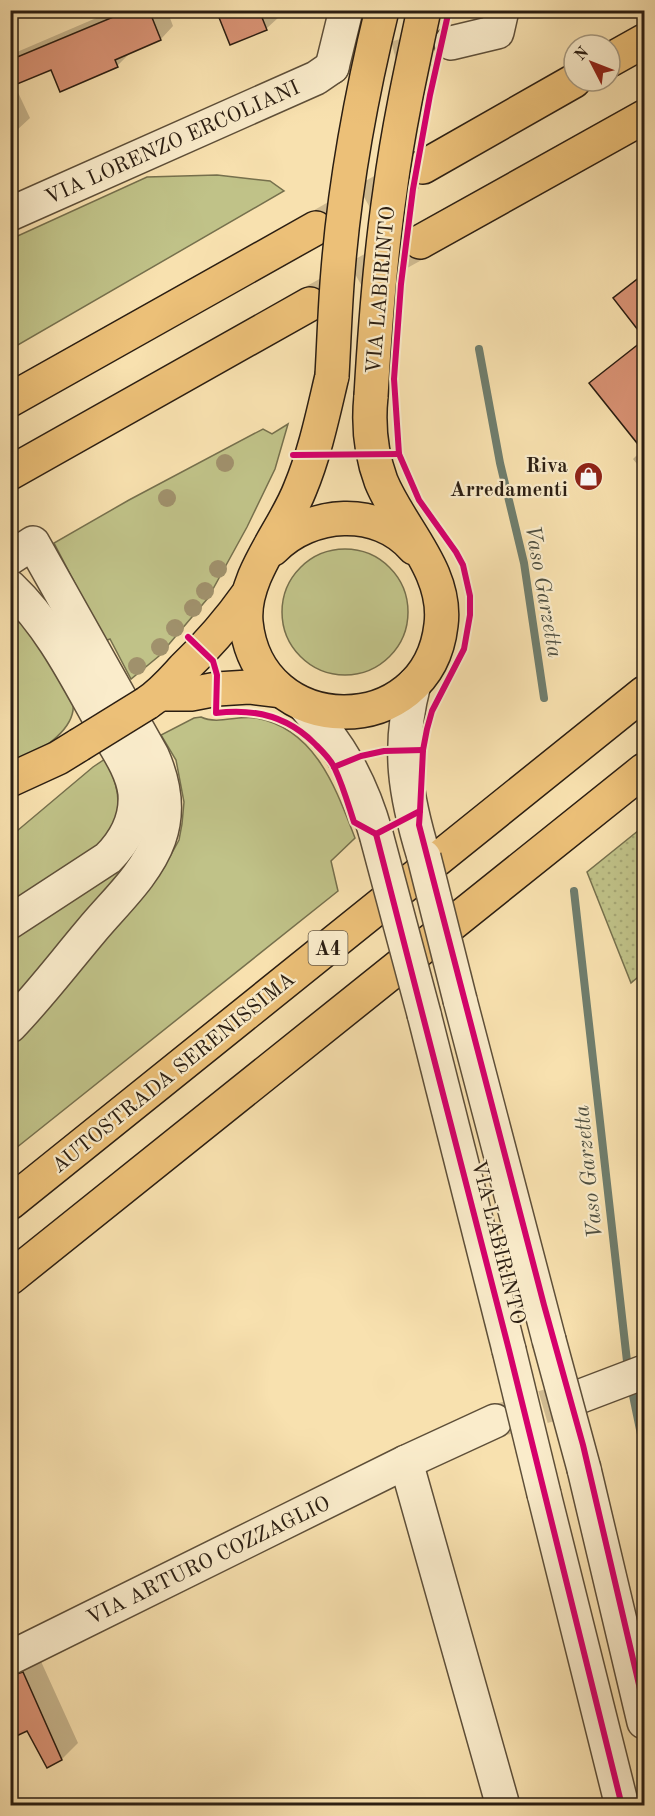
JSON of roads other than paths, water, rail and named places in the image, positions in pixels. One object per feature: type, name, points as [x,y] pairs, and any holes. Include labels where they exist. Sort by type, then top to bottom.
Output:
[{"type":"main road","name":"VIA LABIRINTO","points":[[382,10],[370,60],[351,165],[338,270],[332,376],[320,431],[300,490],[255,574],[248,594],[246,621],[251,647],[263,671],[292,698],[323,711],[342,713],[362,712],[381,706],[398,697],[414,684],[427,667],[437,646],[442,625],[441,602],[436,581],[381,480],[370,435],[378,293],[390,190],[407,88],[424,10]]},
{"type":"main road","points":[[622,53],[645,40]]},
{"type":"main road","points":[[423,167],[562,88]]},
{"type":"main road","points":[[420,242],[645,117]]},
{"type":"main road","points":[[10,400],[316,228]]},
{"type":"main road","points":[[10,473],[310,304]]},
{"type":"main road","name":"VIA LABIRINTO","points":[[266,556],[282,540],[302,527],[324,520],[347,518],[370,521],[392,529],[410,543],[425,561]]},
{"type":"main road","points":[[10,780],[69,752],[154,699],[226,624],[248,594]]},
{"type":"main road","points":[[154,699],[217,689],[249,687],[292,698]]},
{"type":"main road","name":"AUTOSTRADA SERENISSIMA","points":[[10,1203],[645,693]]},
{"type":"main road","points":[[10,804],[69,752]]},
{"type":"main road","points":[[10,1278],[645,770]]},
{"type":"street","name":"VIA LORENZO ERCOLIANI","points":[[10,214],[340,69],[346,10]]},
{"type":"street","points":[[451,43],[497,32],[502,10]]},
{"type":"street","points":[[10,1026],[143,870],[159,839],[164,822],[165,805],[159,771],[152,754],[22,551]]},
{"type":"street","points":[[10,587],[31,609],[59,648],[131,776],[135,806],[127,835],[113,853],[10,922]]},
{"type":"street","name":"VIA LABIRINTO","points":[[414,684],[404,728],[404,774],[411,816],[424,857],[549,1341],[585,1469],[645,1722]]},
{"type":"street","name":"VIA LABIRINTO","points":[[292,698],[328,732],[348,762],[363,793],[376,834],[424,1014],[622,1806]]},
{"type":"street","points":[[596,1390],[645,1372]]},
{"type":"street","name":"VIA ARTURO COZZAGLIO","points":[[10,1658],[406,1462],[495,1421]]},
{"type":"street","points":[[406,1462],[503,1806]]},
{"type":"waterway","name":"Vaso Garzetta","points":[[479,349],[500,463],[524,563],[544,698]]},
{"type":"waterway","name":"Vaso Garzetta","points":[[574,891],[628,1370]]},
{"type":"waterway","name":"Vaso Garzetta","points":[[631,1386],[644,1449]]},
{"type":"tunnel","points":[[348,70],[451,43]]},
{"type":"tunnel","points":[[323,224],[411,174]]},
{"type":"tunnel","points":[[314,301],[420,242]]},
{"type":"tunnel","points":[[496,1421],[581,1396]]},
{"type":"place","name":"Riva Arredamenti","points":[[589,477]]}]
